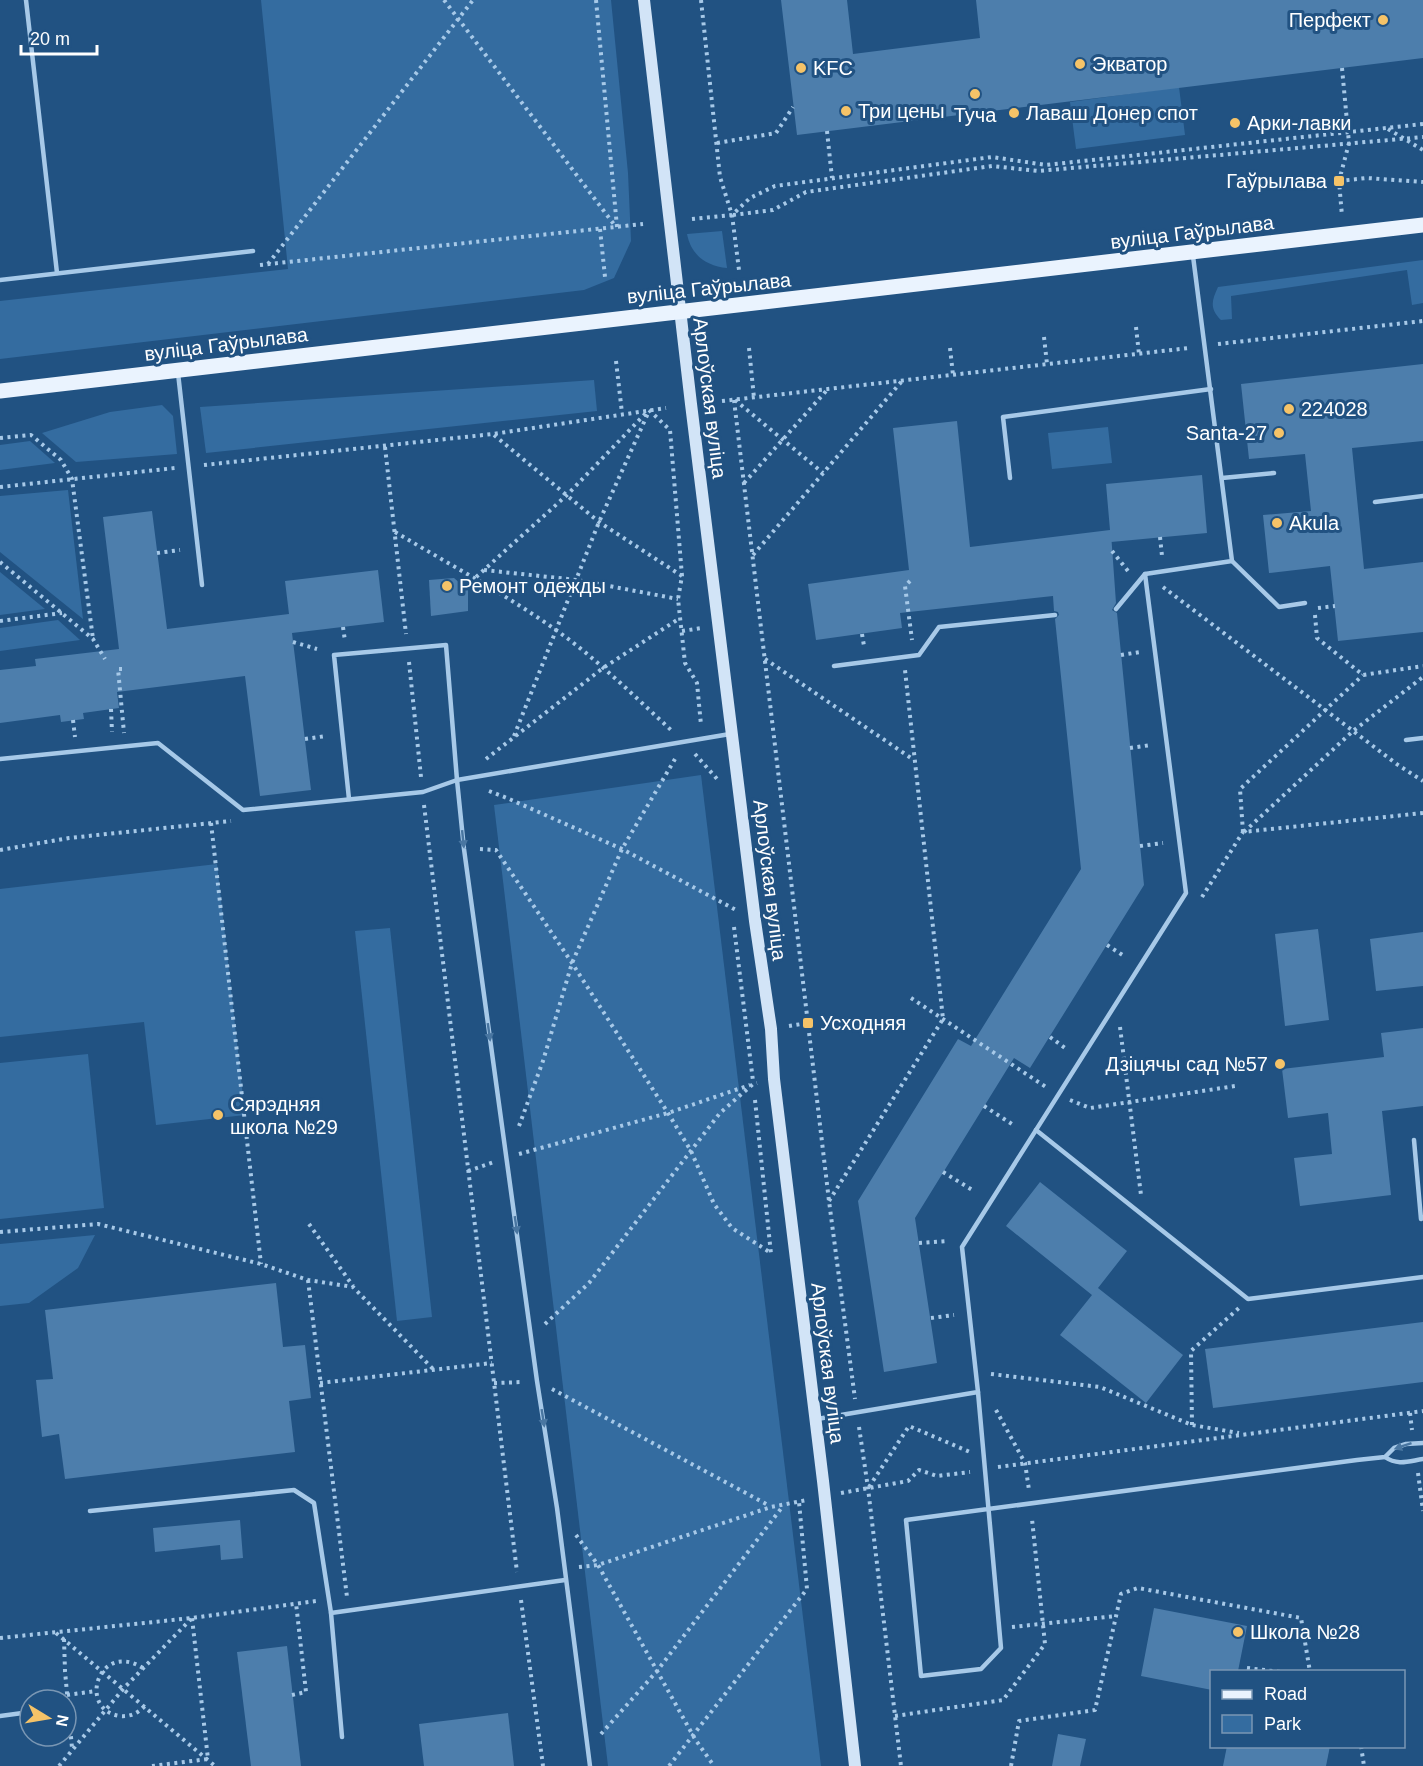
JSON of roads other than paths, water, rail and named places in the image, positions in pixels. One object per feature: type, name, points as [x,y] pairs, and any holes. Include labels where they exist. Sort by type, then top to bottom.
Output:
[{"type":"main road","name":"вуліца Гаўрылава","points":[[0,391],[1423,225]]},
{"type":"street","name":"Арлоўская вуліца","points":[[644,0],[755,921],[771,1029],[774,1079],[855,1766]]},
{"type":"lane","points":[[26,0],[57,273]]},
{"type":"lane","points":[[0,280],[253,251]]},
{"type":"lane","points":[[1193,253],[1232,561],[1280,607],[1305,603]]},
{"type":"lane","points":[[178,370],[202,585]]},
{"type":"lane","points":[[1010,478],[1002,417],[1211,389]]},
{"type":"lane","points":[[1222,478],[1274,472]]},
{"type":"lane","points":[[1375,502],[1423,496]]},
{"type":"lane","points":[[1116,609],[1145,574],[1232,561]]},
{"type":"lane","points":[[1145,574],[1186,893],[962,1247],[978,1392],[987,1509],[1001,1648],[981,1669],[921,1676],[906,1520],[987,1509],[1385,1457],[1394,1448],[1406,1444],[1423,1443]]},
{"type":"lane","points":[[834,666],[919,655],[939,627],[1055,615]]},
{"type":"lane","points":[[349,799],[334,656],[446,645],[464,849],[537,1381],[557,1508],[590,1766]]},
{"type":"lane","points":[[0,759],[158,743],[243,810],[423,792],[457,780],[685,743],[732,733]]},
{"type":"lane","points":[[1406,740],[1423,738]]},
{"type":"lane","points":[[1036,1130],[1248,1299],[1423,1277]]},
{"type":"lane","points":[[1414,1140],[1421,1219],[1423,1218]]},
{"type":"lane","points":[[814,1420],[978,1392]]},
{"type":"lane","points":[[1385,1457],[1393,1462],[1401,1463],[1423,1459]]},
{"type":"lane","points":[[90,1511],[294,1490],[315,1503],[331,1613],[342,1737]]},
{"type":"lane","points":[[331,1613],[566,1580]]},
{"type":"lane","points":[[0,1716],[18,1714]]},
{"type":"place","name":"Перфект","points":[[1383,20]]},
{"type":"place","name":"Экватор","points":[[1080,64]]},
{"type":"place","name":"KFC","points":[[801,68]]},
{"type":"place","name":"Туча","points":[[975,94]]},
{"type":"place","name":"Три цены","points":[[846,111]]},
{"type":"place","name":"Лаваш Донер спот","points":[[1014,113]]},
{"type":"place","name":"Арки-лавки","points":[[1235,123]]},
{"type":"place","name":"Гаўрылава","points":[[1339,181]]},
{"type":"place","name":"224028","points":[[1289,409]]},
{"type":"place","name":"Santa-27","points":[[1279,433]]},
{"type":"place","name":"Akula","points":[[1277,523]]},
{"type":"place","name":"Ремонт одежды","points":[[447,586]]},
{"type":"place","name":"Усходняя","points":[[808,1023]]},
{"type":"place","name":"Дзіцячы сад №57","points":[[1280,1064]]},
{"type":"place","name":"Сярэдняя школа №29","points":[[218,1115]]},
{"type":"place","name":"Школа №28","points":[[1238,1632]]}]
